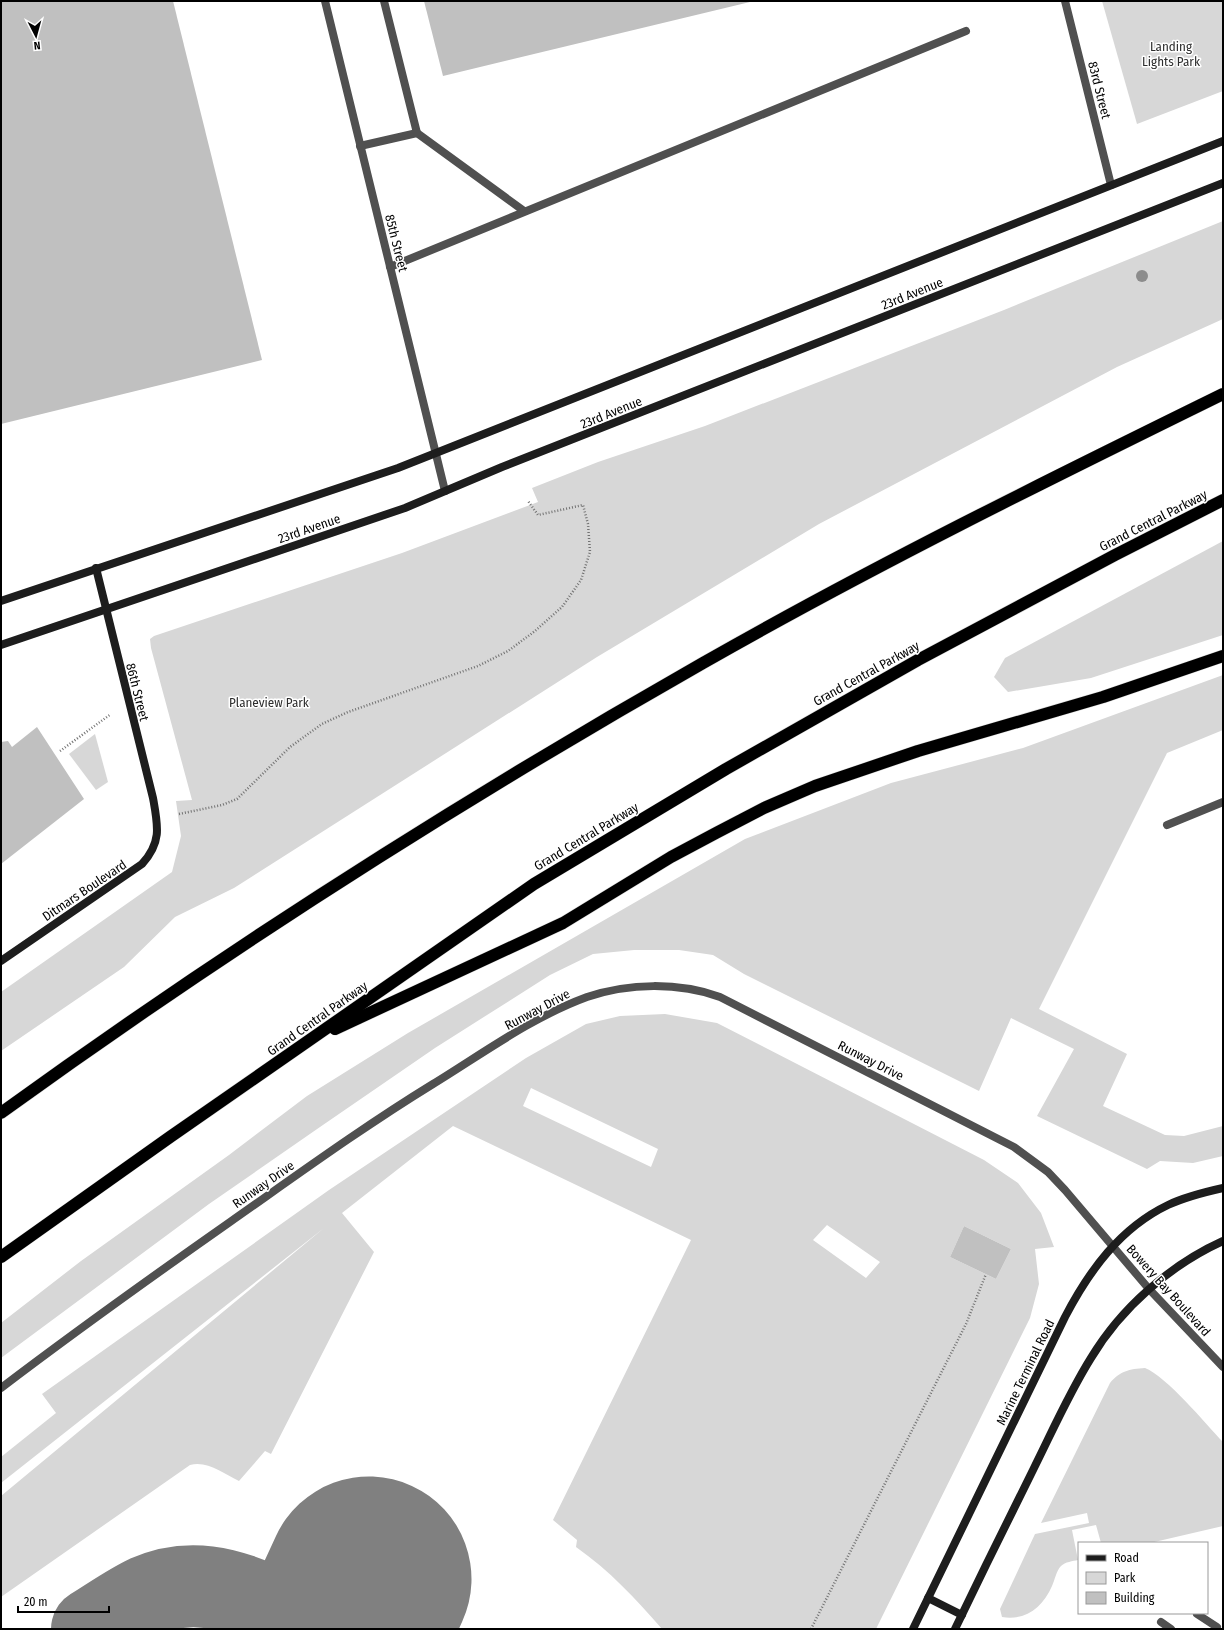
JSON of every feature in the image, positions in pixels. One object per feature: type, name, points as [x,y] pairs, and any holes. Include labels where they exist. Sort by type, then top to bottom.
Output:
[{"type":"highway","points":[[1,1113],[128,1023],[239,948],[418,832],[616,713],[705,662],[899,556],[1084,462],[1223,394]]},
{"type":"highway","name":"Grand Central Parkway","points":[[1,1257],[534,884],[726,769],[946,645],[1223,500]]},
{"type":"highway","points":[[305,1043],[563,923],[671,857],[716,832],[764,808],[815,786],[866,767],[1104,697],[1223,656]]},
{"type":"street","name":"85th Street","points":[[325,1],[445,491]]},
{"type":"street","points":[[384,1],[417,133],[524,211]]},
{"type":"street","name":"83rd Street","points":[[1065,1],[1111,185]]},
{"type":"street","points":[[390,267],[966,31]]},
{"type":"street","points":[[360,146],[417,133]]},
{"type":"street","points":[[1,602],[96,568],[398,468],[1223,141]]},
{"type":"street","name":"23rd Avenue","points":[[1,645],[405,508],[1223,183]]},
{"type":"street","name":"86th Street","points":[[96,568],[157,822]]},
{"type":"street","points":[[1167,825],[1223,802]]},
{"type":"street","name":"Ditmars Boulevard","points":[[1,961],[142,864],[151,854],[155,846],[157,822]]},
{"type":"street","name":"Runway Drive","points":[[1,1388],[140,1286],[390,1111],[551,1013],[589,997],[628,988],[649,986],[686,988],[720,996],[993,1135],[1014,1147],[1048,1172],[1113,1246]]},
{"type":"street","name":"Marine Terminal Road","points":[[913,1629],[1076,1297],[1098,1263],[1113,1246],[1137,1224],[1168,1205],[1223,1188]]},
{"type":"street","points":[[955,1629],[1091,1357],[1115,1326],[1149,1289],[1185,1262],[1223,1241]]},
{"type":"street","name":"Bowery Bay Boulevard","points":[[1113,1246],[1149,1289],[1223,1367]]},
{"type":"street","points":[[928,1598],[962,1615]]},
{"type":"street","points":[[1198,1614],[1217,1627]]},
{"type":"street","points":[[1161,1622],[1171,1629]]},
{"type":"path","points":[[179,814],[222,805],[237,799],[290,747],[322,724],[348,712],[478,666],[508,651],[535,631],[562,607],[581,580],[590,552],[588,524],[583,506],[538,515],[528,501]]},
{"type":"path","points":[[60,751],[128,702]]},
{"type":"path","points":[[811,1629],[966,1324],[986,1274]]},
{"type":"green space","name":"Landing Lights Park","points":[[1102,1],[1223,1],[1223,91],[1137,124]]},
{"type":"green space","name":"Planeview Park","points":[[1223,221],[1223,319],[1117,367],[819,524],[597,657],[234,888],[175,917],[124,967],[1,1051],[1,992],[172,872],[181,836],[176,801],[192,800],[151,648],[150,639],[154,636],[402,553],[538,502],[532,488],[598,462],[705,426],[1004,310]]},
{"type":"green space","points":[[1223,541],[1223,635],[1091,678],[1008,692],[994,677],[1005,658]]},
{"type":"green space","points":[[1223,675],[1223,730],[1167,753],[1039,1009],[1127,1054],[1103,1106],[1165,1135],[1184,1136],[1223,1126],[1223,1156],[1193,1163],[1160,1161],[1147,1169],[1037,1116],[1074,1049],[1011,1018],[979,1091],[744,974],[713,955],[679,950],[634,950],[593,954],[550,975],[435,1048],[209,1204],[1,1358],[1,1323],[81,1261],[229,1155],[307,1096],[408,1033],[745,839],[891,783],[1023,748]]},
{"type":"green space","points":[[95,734],[108,782],[96,790],[69,754]]},
{"type":"green space","points":[[665,1014],[717,1023],[984,1160],[1018,1183],[1041,1213],[1054,1247],[1035,1249],[1039,1284],[1030,1318],[876,1629],[662,1629],[622,1585],[576,1547],[577,1540],[553,1520],[691,1240],[453,1126],[342,1213],[374,1252],[271,1454],[265,1451],[239,1481],[203,1464],[190,1465],[1,1597],[1,1496],[324,1228],[1,1483],[1,1457],[56,1413],[42,1394],[329,1190],[526,1058],[586,1024],[620,1016]],"holes":[[[531,1088],[658,1149],[651,1167],[523,1106]],[[827,1225],[880,1262],[866,1278],[813,1240]],[[964,1226],[1011,1249],[996,1279],[950,1257]]]},
{"type":"green space","points":[[1145,1368],[1154,1373],[1175,1390],[1223,1442],[1223,1526],[1154,1542],[1101,1542],[1096,1525],[1072,1530],[1078,1560],[1061,1566],[1048,1594],[1033,1611],[1019,1617],[1002,1617],[1000,1609],[1035,1534],[1089,1523],[1087,1513],[1041,1523],[1110,1383],[1121,1373],[1134,1369]]},
{"type":"building","points":[[1,1],[173,1],[262,360],[1,424]]},
{"type":"building","points":[[424,1],[750,1],[750,2],[443,76]]},
{"type":"building","points":[[37,727],[84,799],[1,864],[1,742],[8,741],[12,747]]},
{"type":"building","points":[[964,1226],[1011,1249],[996,1279],[950,1257]]},
{"type":"taxiway","points":[[92,1629],[126,1607],[147,1596],[170,1589],[191,1586],[213,1588],[234,1593],[275,1609],[315,1629]]},
{"type":"runway","points":[[346,1629],[369,1579]]}]
